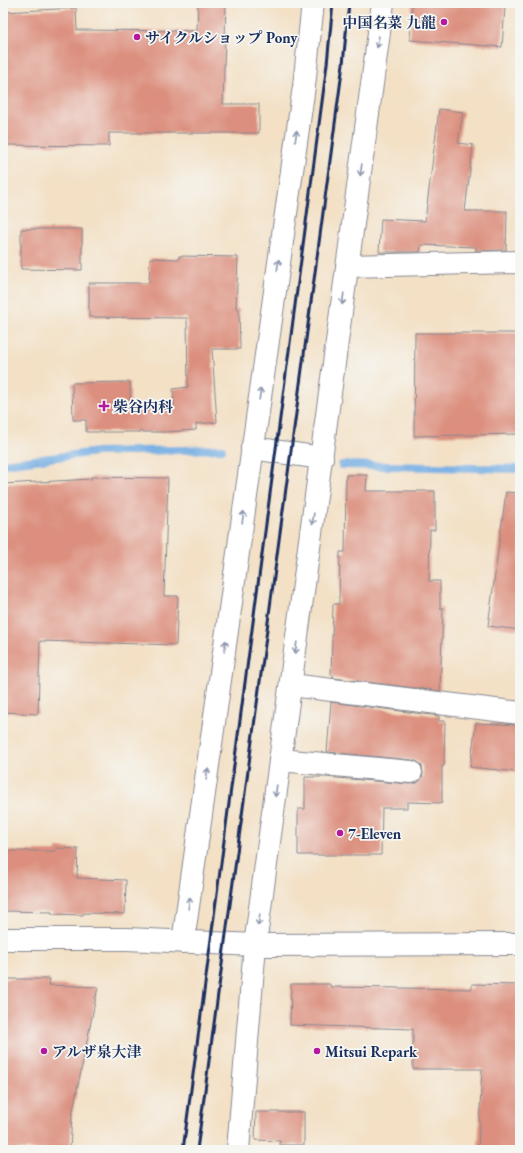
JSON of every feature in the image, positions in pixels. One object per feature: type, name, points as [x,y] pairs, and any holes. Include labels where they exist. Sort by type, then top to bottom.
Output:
[{"type":"street","points":[[183,942],[304,86],[313,3]]},
{"type":"street","points":[[238,1150],[255,945],[383,3]]},
{"type":"street","points":[[347,266],[520,262]]},
{"type":"street","points":[[252,448],[322,458]]},
{"type":"street","points":[[291,685],[520,713]]},
{"type":"street","points":[[280,760],[411,772]]},
{"type":"street","points":[[3,939],[127,940],[255,945],[520,944]]},
{"type":"building","points":[[198,3],[226,3],[223,104],[259,104],[259,133],[109,133],[109,146],[3,145],[3,98],[7,98],[6,70],[8,70],[5,12],[76,8],[77,30],[197,31]]},
{"type":"building","points":[[412,3],[447,3],[505,7],[502,47],[410,40]]},
{"type":"building","points":[[439,109],[463,112],[458,143],[473,145],[465,211],[507,211],[506,250],[476,251],[476,247],[421,245],[420,252],[379,252],[381,219],[425,221]]},
{"type":"building","points":[[21,229],[82,229],[82,270],[21,269]]},
{"type":"building","points":[[179,256],[238,257],[236,309],[239,309],[240,349],[212,349],[217,422],[196,424],[196,430],[166,432],[86,432],[86,420],[73,420],[72,383],[130,382],[130,408],[174,406],[173,389],[188,387],[187,318],[89,317],[89,283],[149,283],[150,258],[179,259]]},
{"type":"building","points":[[415,333],[520,333],[520,434],[414,436]]},
{"type":"building","points":[[346,475],[367,475],[366,491],[435,491],[435,530],[430,530],[429,581],[440,581],[440,608],[443,608],[440,691],[333,678],[333,675],[331,675],[333,604],[339,604],[340,552],[345,552]]},
{"type":"building","points":[[91,477],[168,478],[164,596],[178,596],[176,645],[40,641],[38,714],[3,712],[3,484],[91,479]]},
{"type":"building","points":[[506,492],[520,493],[520,630],[488,626]]},
{"type":"building","points":[[331,702],[439,716],[439,721],[445,721],[444,766],[442,766],[442,803],[407,802],[407,808],[382,808],[381,855],[298,855],[298,809],[305,809],[305,777],[325,777],[410,784],[417,783],[421,780],[423,774],[422,766],[418,762],[412,760],[327,752]]},
{"type":"building","points":[[476,723],[520,725],[517,772],[470,767]]},
{"type":"building","points":[[56,848],[78,849],[77,878],[126,880],[125,914],[84,913],[83,915],[52,914],[52,912],[3,911],[3,851],[56,851]]},
{"type":"building","name":"アルザ泉大津","points":[[3,979],[50,979],[49,985],[98,987],[72,1115],[70,1150],[3,1150]]},
{"type":"building","points":[[291,984],[330,984],[330,987],[472,989],[472,984],[520,985],[520,1150],[478,1150],[482,1069],[413,1069],[413,1029],[290,1025]]},
{"type":"building","points":[[256,1112],[304,1112],[304,1145],[280,1145],[280,1141],[255,1140]]},
{"type":"waterway","points":[[3,464],[97,452],[222,449]]},
{"type":"waterway","points":[[342,465],[520,469]]},
{"type":"railway","points":[[183,1150],[327,64],[333,3]]},
{"type":"railway","points":[[197,1150],[343,64],[349,3]]},
{"type":"place","name":"中国名菜 九龍","points":[[444,22]]},
{"type":"place","name":"サイクルショップ Pony","points":[[137,37]]},
{"type":"place","name":"柴谷内科","points":[[104,406]]},
{"type":"place","name":"7-Eleven","points":[[340,833]]},
{"type":"place","name":"アルザ泉大津","points":[[44,1051]]},
{"type":"place","name":"Mitsui Repark","points":[[317,1051]]}]
